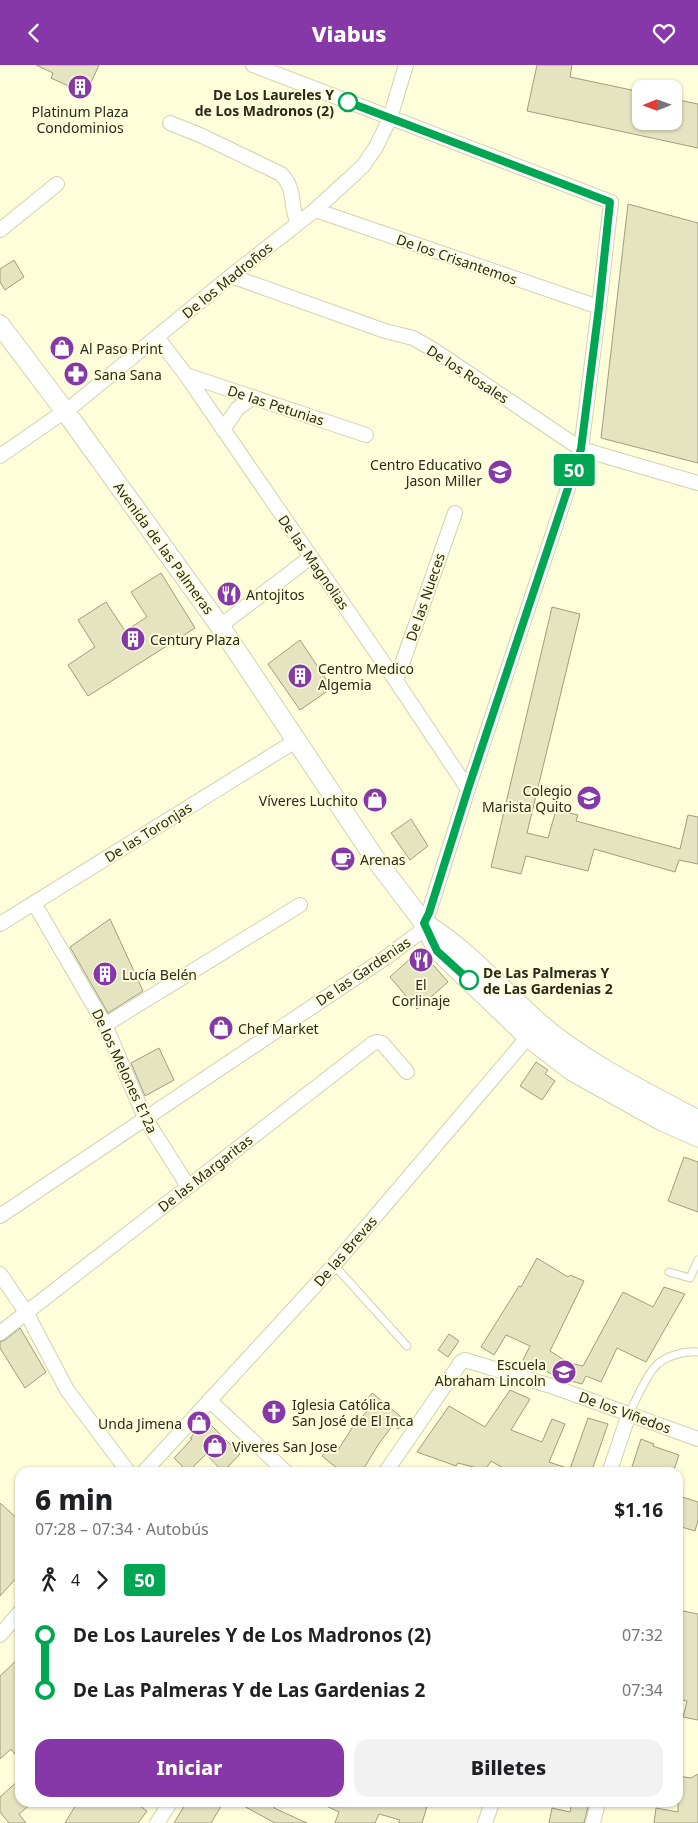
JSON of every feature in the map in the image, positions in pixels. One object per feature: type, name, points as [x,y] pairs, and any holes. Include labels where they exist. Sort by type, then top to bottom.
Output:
[{"type":"street","points":[[253,65],[390,118]]},
{"type":"street","name":"De los Madroños","points":[[0,457],[65,411],[230,276],[315,210],[363,165],[376,147],[390,118],[406,65]]},
{"type":"street","name":"De las Gardenias","points":[[0,1215],[385,957],[419,933],[429,913],[468,789],[581,449],[610,202],[390,118]]},
{"type":"street","points":[[170,123],[281,174],[288,181],[291,189],[294,214],[298,223]]},
{"type":"street","points":[[0,230],[57,184]]},
{"type":"street","name":"De los Crisantemos","points":[[315,210],[599,307]]},
{"type":"street","name":"De los Rosales","points":[[230,276],[385,331],[413,338],[434,350],[581,449],[698,483]]},
{"type":"street","name":"Avenida de las Palmeras","points":[[0,325],[65,411],[220,626],[376,859],[424,923],[437,951],[534,1030],[572,1071],[662,1121],[698,1137]]},
{"type":"street","name":"De las Magnolias","points":[[157,337],[186,375],[468,789]]},
{"type":"street","name":"De las Petunias","points":[[186,375],[366,435]]},
{"type":"street","points":[[223,430],[237,409],[253,397]]},
{"type":"street","name":"De las Nueces","points":[[396,681],[455,513]]},
{"type":"street","points":[[220,626],[310,557]]},
{"type":"street","name":"De las Toronjas","points":[[0,925],[297,739]]},
{"type":"street","name":"De los Melones E12a","points":[[34,903],[105,1025],[145,1118],[188,1185]]},
{"type":"street","points":[[105,1025],[300,905]]},
{"type":"street","name":"Avenida de las Palmeras","points":[[534,1030],[698,1120]]},
{"type":"street","name":"De las Brevas","points":[[148,1467],[334,1265],[534,1030]]},
{"type":"street","name":"De las Margaritas","points":[[0,1333],[188,1185],[376,1042],[382,1043],[407,1072]]},
{"type":"street","points":[[0,1274],[26,1312],[67,1390],[125,1467]]},
{"type":"street","name":"De los Viñedos","points":[[389,1467],[465,1360],[551,1386],[698,1439]]},
{"type":"street","points":[[209,1400],[282,1467]]},
{"type":"street","points":[[611,1467],[629,1414]]},
{"type":"street","points":[[0,1635],[15,1618]]},
{"type":"street","points":[[157,1823],[167,1807]]},
{"type":"street","points":[[485,1823],[491,1807]]},
{"type":"street","points":[[594,1823],[597,1807]]},
{"type":"lane","points":[[669,1272],[690,1278],[698,1261]]},
{"type":"lane","points":[[334,1265],[408,1346]]},
{"type":"lane","points":[[629,1414],[654,1366],[681,1353],[698,1352]]},
{"type":"building","name":"Platinum Plaza Condominios","points":[[36,65],[99,65],[86,94],[51,78],[53,73]]},
{"type":"building","points":[[537,65],[572,65],[570,77],[632,90],[632,130],[682,130],[682,101],[698,104],[698,148],[527,111]]},
{"type":"building","points":[[628,204],[698,223],[698,463],[601,438]]},
{"type":"building","points":[[14,260],[24,277],[5,290],[0,282],[0,269]]},
{"type":"building","name":"Century Plaza","points":[[161,573],[195,628],[88,696],[68,665],[95,647],[78,620],[106,602],[125,631],[147,617],[131,592]]},
{"type":"building","points":[[552,607],[580,614],[527,833],[548,838],[556,810],[578,815],[576,821],[680,849],[688,815],[698,817],[698,864],[679,860],[675,872],[594,849],[588,871],[526,856],[521,874],[491,867]]},
{"type":"building","name":"Centro Medico Algemia","points":[[300,640],[332,688],[300,710],[268,664]]},
{"type":"building","points":[[411,819],[428,846],[410,860],[391,833]]},
{"type":"building","name":"Arenas","points":[[346,847],[355,860],[339,871],[330,859]]},
{"type":"building","name":"Lucía Belén","points":[[110,919],[143,991],[108,1013],[70,947]]},
{"type":"building","points":[[421,956],[427,958],[448,982],[417,1009],[390,977],[412,957]]},
{"type":"building","points":[[159,1048],[174,1080],[145,1096],[131,1063]]},
{"type":"building","points":[[536,1062],[548,1070],[545,1074],[555,1081],[542,1100],[520,1086]]},
{"type":"building","points":[[684,1157],[698,1162],[698,1212],[668,1201]]},
{"type":"building","points":[[537,1258],[568,1277],[570,1275],[584,1281],[550,1351],[569,1363],[583,1366],[623,1292],[653,1307],[664,1287],[685,1294],[646,1362],[617,1348],[601,1382],[586,1376],[582,1384],[560,1378],[523,1360],[530,1346],[506,1335],[494,1355],[481,1347],[519,1286],[521,1287]]},
{"type":"building","points":[[20,1328],[46,1372],[25,1388],[0,1348],[0,1342]]},
{"type":"building","points":[[449,1334],[459,1341],[448,1357],[438,1350]]},
{"type":"building","points":[[510,1390],[530,1399],[511,1430],[542,1442],[552,1419],[565,1424],[549,1462],[564,1467],[502,1467],[491,1461],[487,1467],[473,1467],[458,1463],[456,1466],[417,1452],[449,1406],[485,1427]]},
{"type":"building","points":[[372,1393],[405,1420],[398,1429],[393,1425],[365,1467],[336,1467],[322,1456],[331,1446],[338,1450],[352,1428],[371,1407],[365,1402]]},
{"type":"building","points":[[588,1418],[608,1424],[593,1467],[571,1467]]},
{"type":"building","name":"Viveres San Jose","points":[[207,1421],[240,1454],[228,1467],[218,1467],[206,1454],[193,1467],[183,1467],[174,1458],[192,1439],[190,1438]]},
{"type":"building","points":[[641,1439],[654,1444],[653,1446],[679,1455],[675,1467],[632,1467]]},
{"type":"building","points":[[683,1497],[698,1502],[698,1520],[695,1531],[683,1527]]},
{"type":"building","points":[[0,1503],[15,1516],[15,1580],[0,1596]]},
{"type":"building","points":[[683,1611],[698,1614],[698,1720],[683,1717],[687,1701],[683,1700]]},
{"type":"building","points":[[15,1662],[15,1754],[11,1749],[0,1759],[0,1676]]},
{"type":"building","points":[[698,1774],[698,1823],[654,1823],[656,1808],[678,1812],[678,1807],[683,1807],[683,1777],[691,1778]]},
{"type":"building","points":[[15,1784],[15,1807],[27,1807],[19,1814],[26,1823],[9,1823],[0,1812],[0,1797]]},
{"type":"building","points":[[75,1807],[142,1807],[147,1811],[138,1823],[65,1823]]},
{"type":"building","points":[[184,1807],[221,1807],[211,1823],[174,1823]]},
{"type":"building","points":[[245,1807],[275,1807],[307,1823],[275,1823]]},
{"type":"building","points":[[328,1807],[427,1807],[422,1823],[398,1823],[400,1820],[379,1814],[375,1823],[335,1823],[339,1812]]},
{"type":"building","points":[[571,1807],[588,1807],[584,1823],[549,1823],[552,1808],[570,1812]]},
{"type":"bus line","name":"50","points":[[348,102],[610,202],[581,449],[468,789],[429,913],[424,923],[437,951],[469,980]]},
{"type":"place","name":"Platinum Plaza Condominios","points":[[80,87]]},
{"type":"place","name":"De Los Laureles Y de Los Madronos (2)","points":[[348,102]]},
{"type":"place","name":"Al Paso Print","points":[[62,348]]},
{"type":"place","name":"Sana Sana","points":[[76,374]]},
{"type":"place","name":"Centro Educativo Jason Miller","points":[[500,472]]},
{"type":"place","name":"Antojitos","points":[[229,594]]},
{"type":"place","name":"Century Plaza","points":[[133,639]]},
{"type":"place","name":"Centro Medico Algemia","points":[[300,676]]},
{"type":"place","name":"Colegio Marista Quito","points":[[589,798]]},
{"type":"place","name":"Víveres Luchito","points":[[375,800]]},
{"type":"place","name":"Arenas","points":[[343,859]]},
{"type":"place","name":"El Corlinaje","points":[[421,960]]},
{"type":"place","name":"Lucía Belén","points":[[105,974]]},
{"type":"place","name":"De Las Palmeras Y de Las Gardenias 2","points":[[469,980]]},
{"type":"place","name":"Chef Market","points":[[221,1028]]},
{"type":"place","name":"Escuela Abraham Lincoln","points":[[564,1372]]},
{"type":"place","name":"Iglesia Católica San José de El Inca","points":[[274,1412]]},
{"type":"place","name":"Unda Jimena","points":[[199,1423]]},
{"type":"place","name":"Viveres San Jose","points":[[215,1446]]}]
